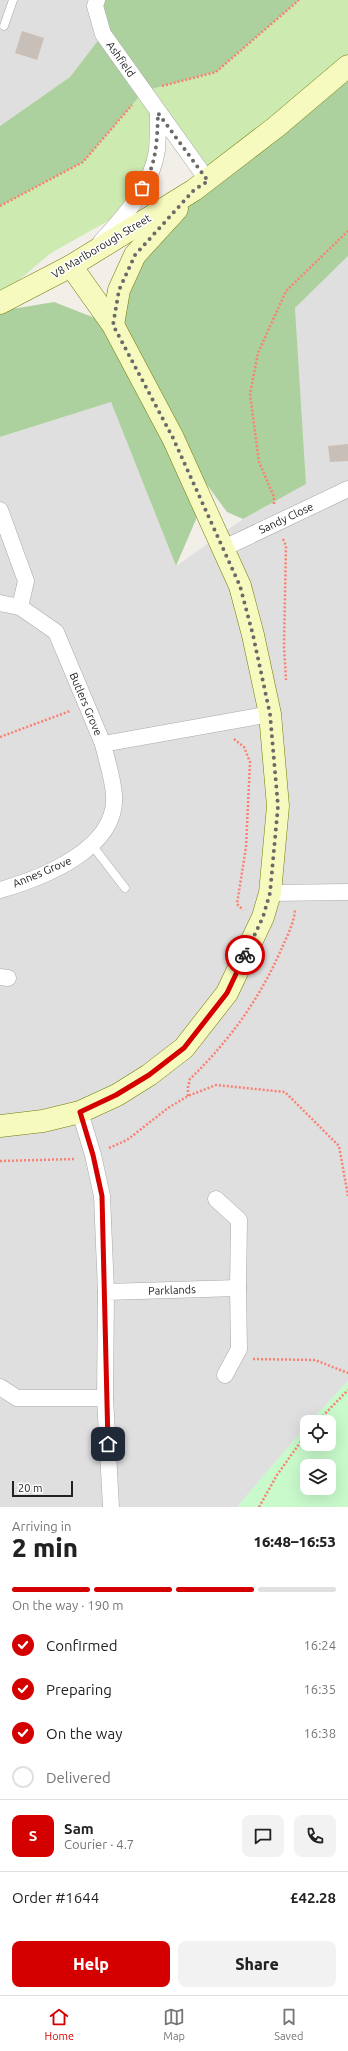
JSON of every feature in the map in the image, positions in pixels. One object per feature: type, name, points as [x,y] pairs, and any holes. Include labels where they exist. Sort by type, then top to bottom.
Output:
[{"type":"street","name":"Ashfield","points":[[97,0],[95,6],[103,34],[158,113],[201,185]]},
{"type":"street","name":"V8 Marlborough Street","points":[[0,303],[71,266],[201,185],[276,127],[348,66]]},
{"type":"street","points":[[90,254],[131,208],[148,179],[157,150],[158,113]]},
{"type":"street","points":[[113,325],[119,290],[135,255],[201,185]]},
{"type":"street","points":[[0,1126],[43,1121],[80,1112],[116,1095],[149,1075],[184,1048],[227,993],[263,917],[270,893],[278,806],[270,714],[253,635],[240,586],[173,438],[113,325],[71,266]]},
{"type":"street","name":"Sandy Close","points":[[224,548],[348,489]]},
{"type":"street","points":[[0,510],[26,581],[20,607]]},
{"type":"street","name":"Butlers Grove","points":[[0,603],[20,607],[56,632],[103,744],[270,714]]},
{"type":"street","name":"Annes Grove","points":[[0,890],[68,863],[92,845],[110,822],[114,796],[103,744]]},
{"type":"street","points":[[270,893],[348,892]]},
{"type":"street","points":[[80,1112],[93,1155],[102,1196],[106,1292],[105,1398],[111,1507]]},
{"type":"street","points":[[216,1199],[239,1220],[239,1349],[225,1375]]},
{"type":"street","name":"Parklands","points":[[106,1292],[238,1288]]},
{"type":"street","points":[[0,1387],[17,1398],[105,1398]]},
{"type":"lane","points":[[4,26],[12,0]]},
{"type":"lane","points":[[92,845],[125,888]]},
{"type":"path","points":[[286,682],[284,646],[286,546],[276,523],[274,498],[259,462],[250,394],[258,353],[286,291],[348,231]]},
{"type":"path","points":[[0,737],[87,704]]},
{"type":"path","points":[[215,723],[244,747],[250,762],[246,847],[237,904],[243,910],[263,917]]},
{"type":"path","points":[[0,1161],[75,1159],[93,1155],[127,1140],[168,1108],[188,1096],[216,1085],[285,1092],[339,1146],[348,1196]]},
{"type":"path","points":[[234,1359],[315,1360],[348,1373]]},
{"type":"path","points":[[324,1415],[348,1390]]},
{"type":"path","points":[[259,1507],[278,1475],[300,1443]]},
{"type":"shaded area","points":[[0,0],[102,0],[103,34],[70,77],[0,126]]},
{"type":"shaded area","points":[[348,256],[348,1381],[316,1415],[300,1415],[300,1433],[237,1507],[0,1507],[0,437],[111,402],[176,566],[243,519],[306,484],[295,308]]},
{"type":"green space","points":[[102,0],[299,0],[216,72],[144,91],[83,162],[0,206],[0,126],[70,77],[103,34]]},
{"type":"green space","points":[[299,0],[348,0],[348,66],[208,181],[158,113],[157,150],[131,208],[51,253],[0,296],[0,206],[83,162],[144,91],[216,72]]},
{"type":"green space","points":[[348,66],[348,256],[295,308],[306,484],[243,519],[227,512],[174,440],[197,517],[176,566],[111,402],[0,437],[0,311],[54,302],[113,325],[119,290],[194,190]]},
{"type":"green space","points":[[348,1381],[348,1507],[237,1507],[300,1433],[300,1451],[336,1451],[336,1415],[316,1415]]},
{"type":"building","points":[[22,31],[44,38],[37,60],[15,53]]},
{"type":"building","points":[[348,444],[348,461],[330,462],[328,446]]},
{"type":"way so far","points":[[142,188],[148,179],[157,150],[158,113],[208,181],[194,190],[135,255],[119,290],[113,325],[173,438],[240,586],[253,635],[270,714],[278,806],[270,893],[263,917],[245,955]]},
{"type":"route","points":[[108,1444],[105,1398],[106,1292],[102,1196],[93,1155],[80,1112],[116,1095],[149,1075],[184,1048],[227,993],[245,955]]}]
